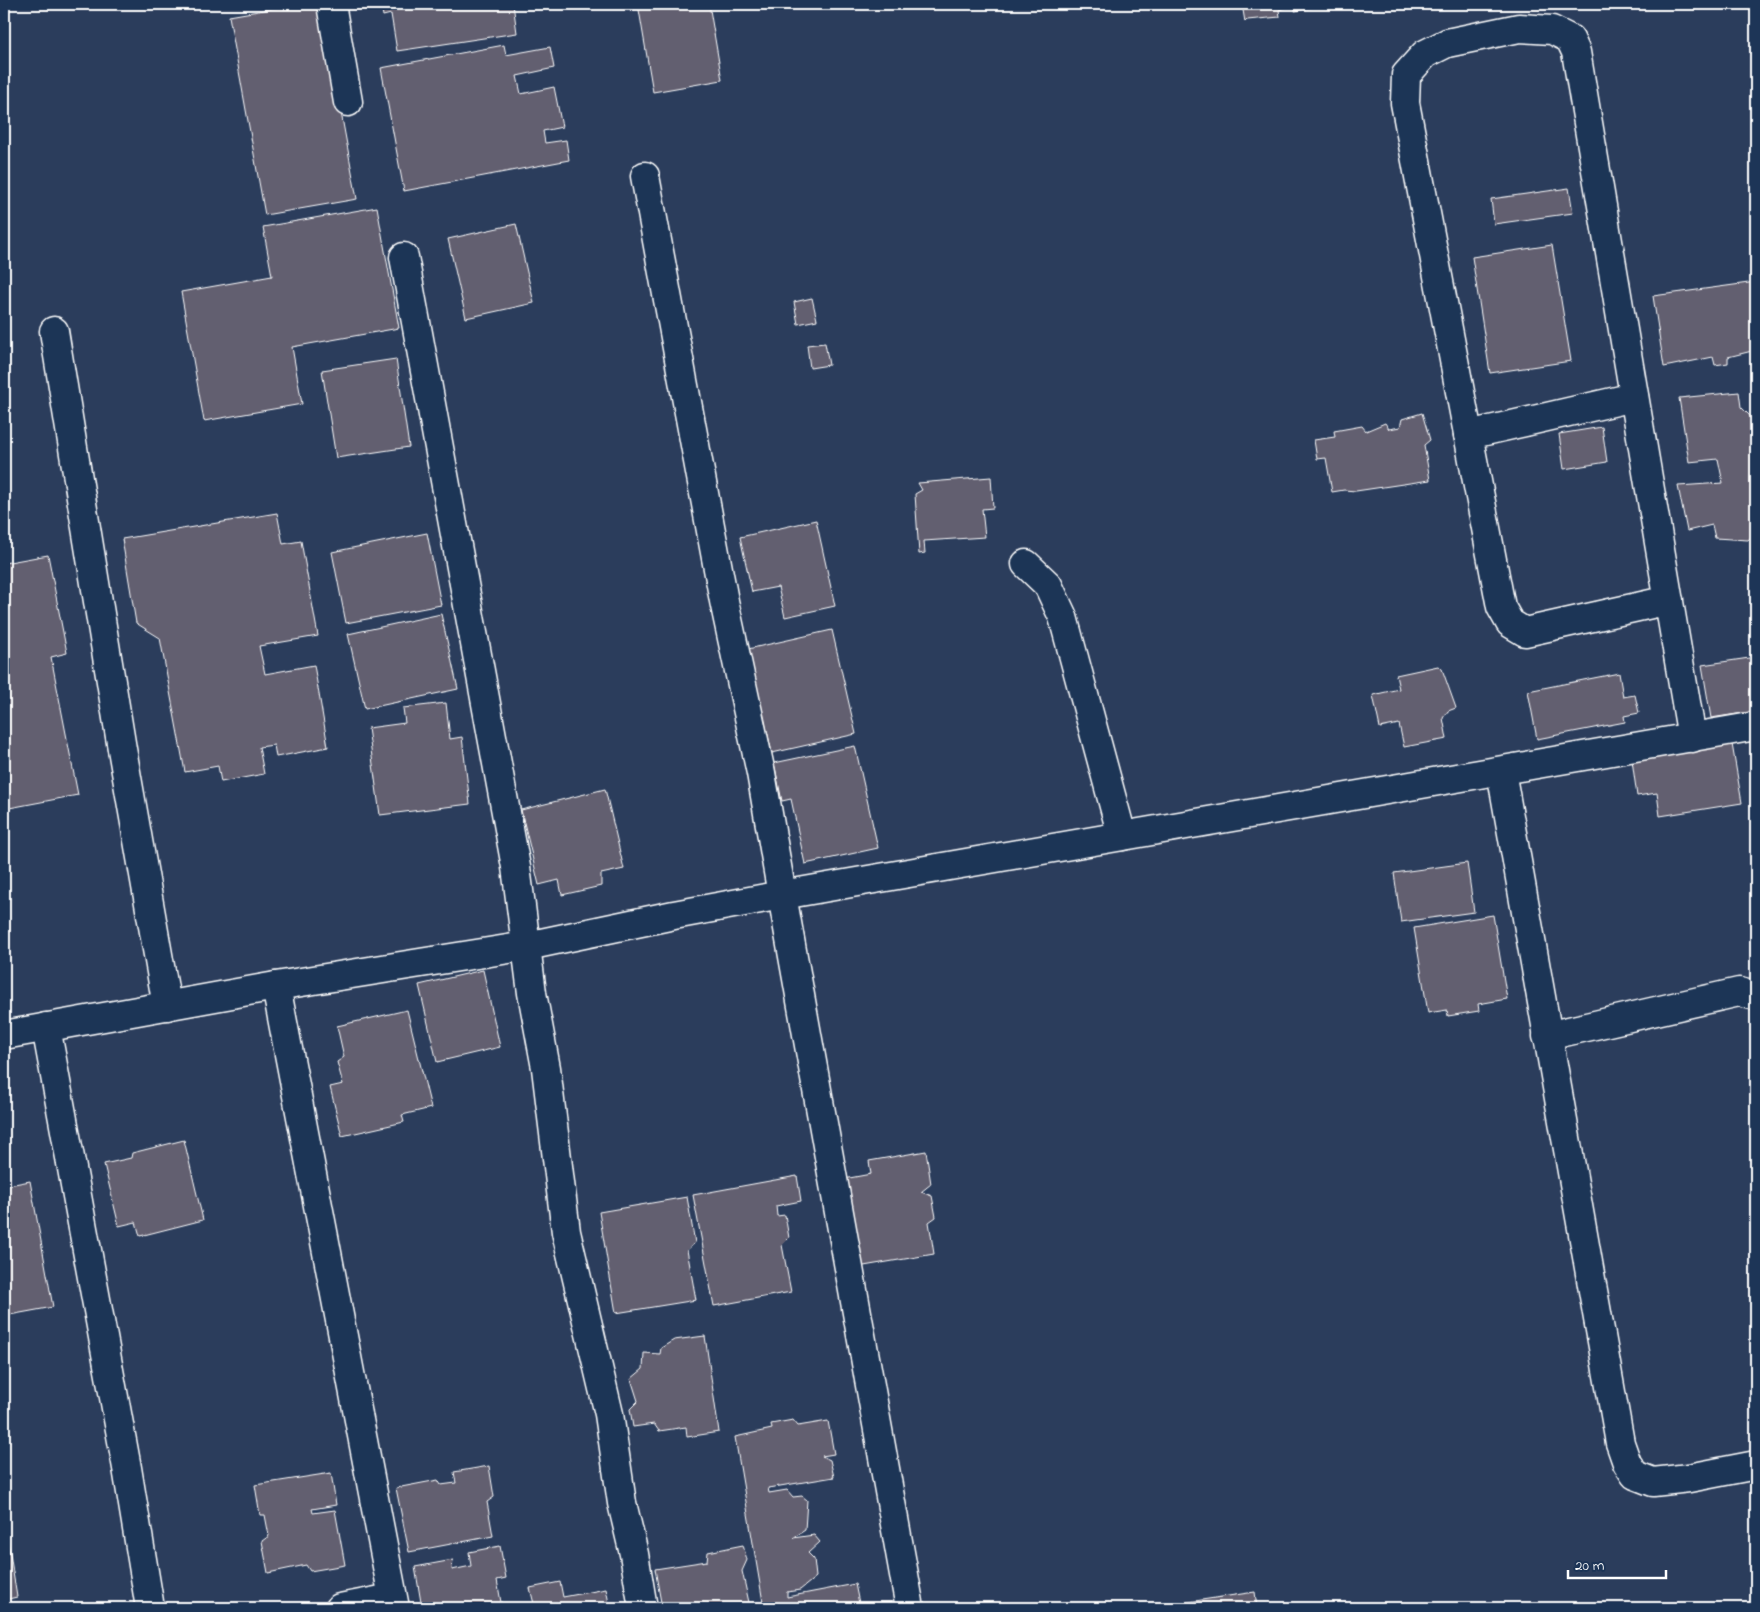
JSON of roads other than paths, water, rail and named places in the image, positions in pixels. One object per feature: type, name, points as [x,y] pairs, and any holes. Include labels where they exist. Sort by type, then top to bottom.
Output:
[{"type":"street","points":[[331,4],[348,102]]},
{"type":"street","points":[[1669,600],[1525,632],[1510,623],[1501,607],[1405,103],[1406,75],[1425,54],[1447,43],[1520,28],[1552,30],[1570,39],[1576,52],[1634,397],[1669,600],[1692,738]]},
{"type":"street","points":[[645,176],[724,601],[761,773],[910,1608]]},
{"type":"street","points":[[404,257],[516,867],[532,993],[546,1068],[566,1232],[608,1414],[622,1503],[634,1554],[643,1608]]},
{"type":"street","points":[[54,331],[122,749],[167,1006]]},
{"type":"street","points":[[1468,435],[1634,397]]},
{"type":"street","points":[[1026,564],[1048,585],[1063,617],[1122,836]]},
{"type":"street","points":[[4,1035],[276,986],[527,946],[674,915],[782,895],[1756,726]]},
{"type":"street","points":[[1500,771],[1620,1443],[1627,1463],[1635,1475],[1653,1482],[1689,1478],[1756,1465]]},
{"type":"street","points":[[276,986],[394,1603],[340,1608]]},
{"type":"street","points":[[1547,1036],[1739,992],[1756,996]]},
{"type":"street","points":[[46,1027],[127,1468],[150,1608]]}]
